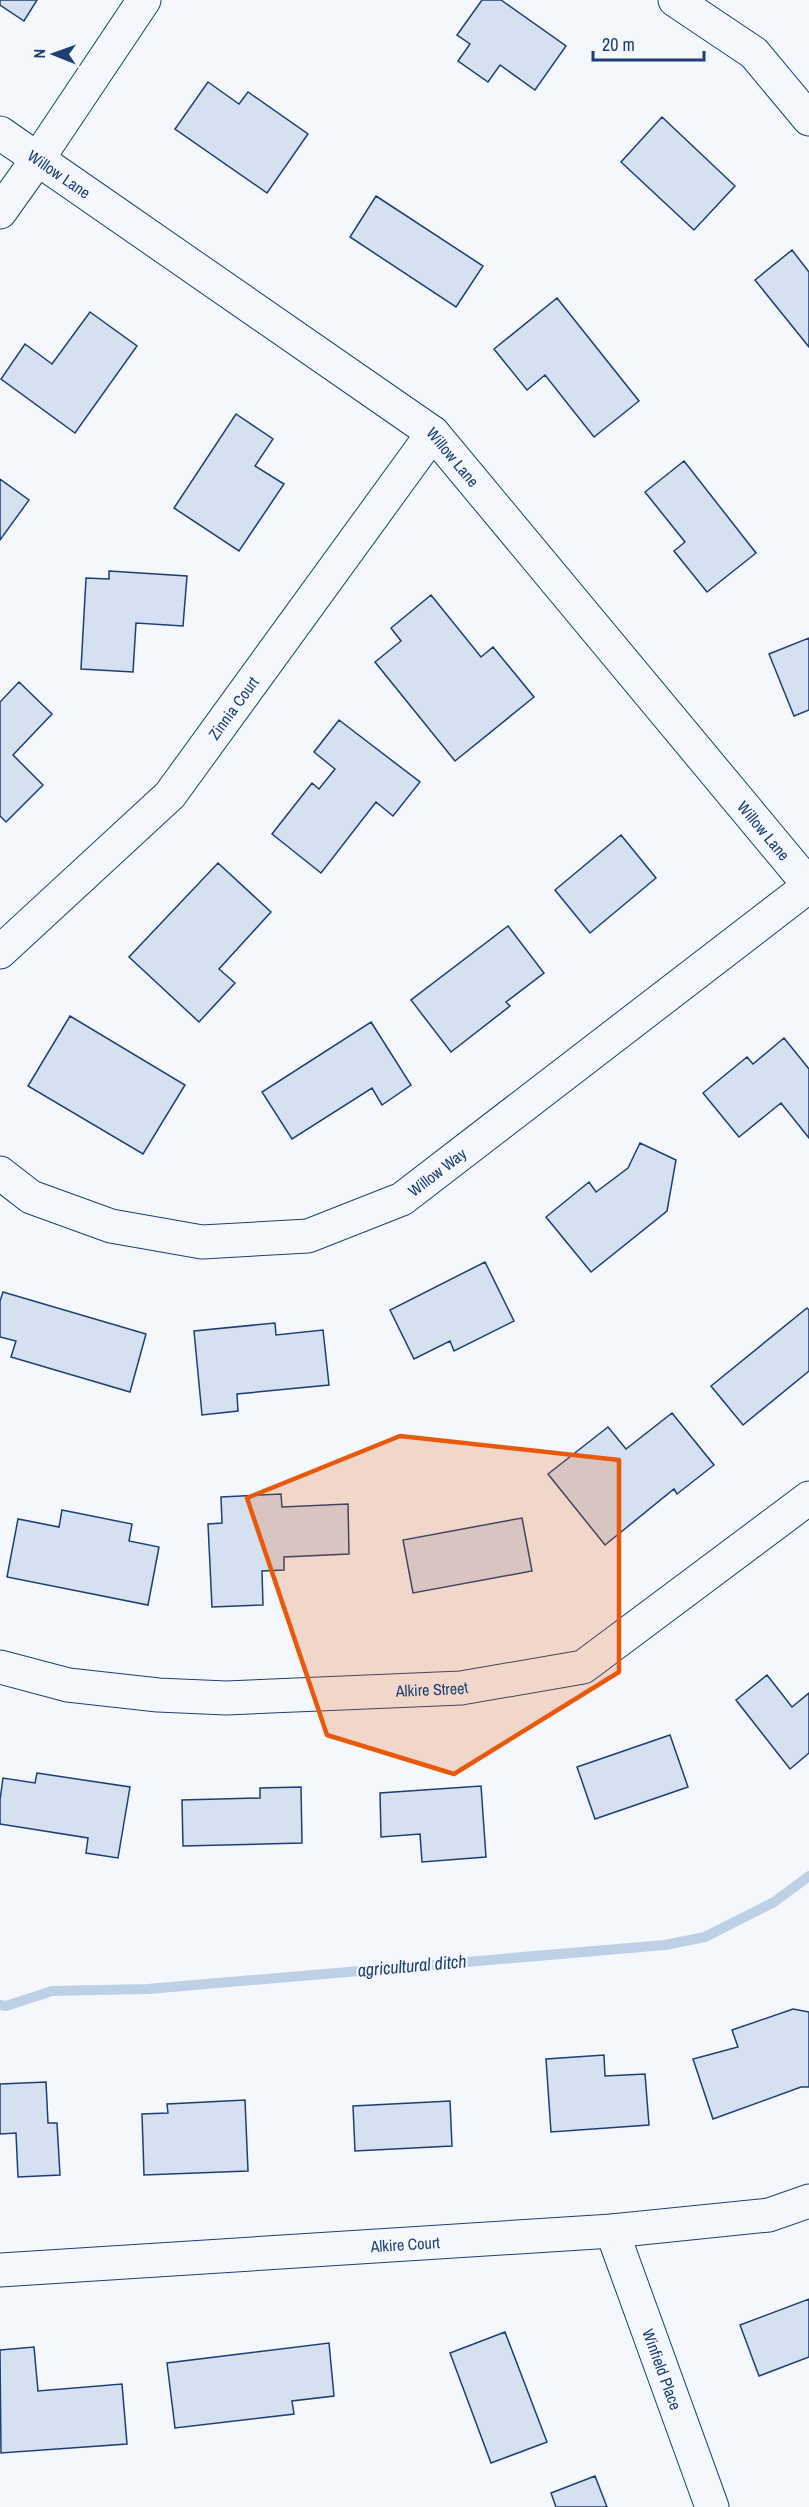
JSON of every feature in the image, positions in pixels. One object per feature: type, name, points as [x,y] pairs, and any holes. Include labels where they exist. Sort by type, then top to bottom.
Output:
[{"type":"street","points":[[0,212],[144,0]]},
{"type":"street","points":[[675,0],[754,53],[809,119]]},
{"type":"street","name":"Willow Lane","points":[[0,133],[433,433],[809,885]]},
{"type":"street","name":"Zinnia Court","points":[[0,952],[170,795],[433,433]]},
{"type":"street","name":"Willow Way","points":[[0,1173],[32,1197],[111,1226],[202,1242],[308,1236],[402,1199],[809,885]]},
{"type":"street","name":"Alkire Street","points":[[0,1667],[68,1685],[158,1695],[226,1698],[461,1688],[583,1666],[809,1498]]},
{"type":"street","name":"Alkire Court","points":[[0,2270],[612,2231],[769,2215],[809,2201]]},
{"type":"street","name":"Winfield Place","points":[[612,2231],[712,2507]]},
{"type":"highlighted area","points":[[400,1436],[619,1460],[619,1672],[454,1774],[327,1735],[247,1498]]},
{"type":"building","points":[[0,0],[37,0],[24,21],[0,5]]},
{"type":"building","points":[[482,0],[501,0],[566,46],[535,90],[500,65],[488,82],[458,61],[470,44],[457,35]]},
{"type":"building","points":[[208,82],[239,104],[248,92],[308,134],[267,193],[175,129]]},
{"type":"building","points":[[662,117],[735,186],[694,230],[621,162]]},
{"type":"building","points":[[376,196],[483,266],[456,307],[350,237]]},
{"type":"building","points":[[792,250],[809,272],[809,347],[755,280]]},
{"type":"building","points":[[557,298],[639,401],[594,437],[545,375],[527,390],[494,349]]},
{"type":"building","points":[[90,312],[137,346],[75,433],[1,379],[25,344],[52,364]]},
{"type":"building","points":[[236,414],[273,439],[255,466],[284,484],[239,551],[174,508]]},
{"type":"building","points":[[684,461],[756,553],[707,592],[674,551],[685,542],[645,492]]},
{"type":"building","points":[[0,479],[29,500],[0,540]]},
{"type":"building","points":[[109,571],[187,576],[183,626],[136,623],[133,672],[81,669],[86,578],[109,579]]},
{"type":"building","points":[[431,595],[481,657],[493,647],[534,697],[455,761],[375,662],[401,641],[391,628]]},
{"type":"building","points":[[809,638],[809,710],[794,716],[769,654]]},
{"type":"building","points":[[19,682],[52,714],[13,755],[43,785],[6,822],[0,816],[0,702]]},
{"type":"building","points":[[339,720],[420,782],[393,816],[376,802],[321,873],[272,834],[312,783],[319,789],[335,769],[314,752]]},
{"type":"building","points":[[621,835],[656,878],[590,933],[555,890]]},
{"type":"building","points":[[218,863],[271,912],[219,969],[235,983],[199,1022],[129,957]]},
{"type":"building","points":[[508,926],[544,973],[506,1002],[510,1006],[451,1052],[411,1000]]},
{"type":"building","points":[[70,1016],[185,1085],[143,1154],[28,1086]]},
{"type":"building","points":[[371,1022],[411,1085],[382,1105],[372,1088],[292,1139],[262,1092]]},
{"type":"building","points":[[784,1038],[809,1069],[809,1138],[781,1103],[739,1137],[703,1093],[747,1057],[753,1064]]},
{"type":"building","points":[[640,1143],[676,1160],[667,1211],[591,1272],[546,1217],[589,1182],[596,1192],[628,1168]]},
{"type":"building","points":[[485,1262],[514,1321],[454,1351],[450,1341],[414,1359],[390,1310]]},
{"type":"building","points":[[3,1292],[146,1334],[130,1392],[11,1357],[16,1341],[0,1337],[0,1301]]},
{"type":"building","points":[[807,1308],[809,1310],[809,1371],[743,1425],[711,1386]]},
{"type":"building","points":[[275,1323],[276,1335],[323,1330],[329,1385],[237,1394],[238,1411],[202,1415],[194,1331]]},
{"type":"building","points":[[672,1413],[714,1465],[677,1494],[674,1489],[605,1545],[548,1474],[608,1427],[626,1449]]},
{"type":"building","points":[[281,1494],[282,1507],[348,1504],[349,1554],[284,1557],[284,1570],[262,1571],[263,1605],[212,1607],[208,1524],[222,1523],[221,1497]]},
{"type":"building","points":[[62,1510],[132,1524],[129,1541],[159,1547],[148,1605],[7,1577],[18,1519],[59,1527]]},
{"type":"building","points":[[522,1518],[532,1571],[413,1593],[403,1540]]},
{"type":"building","points":[[767,1675],[792,1707],[809,1693],[809,1753],[790,1769],[736,1700]]},
{"type":"building","points":[[670,1735],[688,1787],[595,1819],[577,1767]]},
{"type":"building","points":[[37,1773],[130,1787],[118,1858],[86,1853],[88,1838],[0,1824],[3,1778],[35,1783]]},
{"type":"building","points":[[481,1786],[486,1857],[422,1862],[420,1834],[381,1837],[380,1793]]},
{"type":"building","points":[[301,1787],[302,1843],[183,1846],[182,1800],[260,1798],[260,1788]]},
{"type":"building","points":[[793,2009],[809,2012],[809,2087],[801,2087],[713,2119],[693,2059],[738,2047],[732,2030]]},
{"type":"building","points":[[604,2055],[605,2076],[645,2074],[649,2125],[551,2132],[546,2059]]},
{"type":"building","points":[[46,2082],[48,2123],[57,2123],[60,2175],[18,2177],[16,2133],[0,2134],[0,2084]]},
{"type":"building","points":[[245,2100],[248,2171],[144,2175],[142,2114],[168,2113],[167,2104]]},
{"type":"building","points":[[450,2101],[452,2146],[355,2151],[353,2106]]},
{"type":"building","points":[[809,2299],[809,2357],[759,2376],[740,2325]]},
{"type":"building","points":[[505,2332],[547,2442],[491,2463],[450,2353]]},
{"type":"building","points":[[329,2343],[334,2396],[292,2401],[294,2414],[175,2428],[167,2363]]},
{"type":"building","points":[[34,2347],[38,2391],[122,2384],[127,2444],[1,2453],[0,2350]]},
{"type":"building","points":[[595,2476],[607,2507],[556,2507],[551,2493]]},
{"type":"waterway","name":"agricultural ditch","points":[[0,2005],[6,2006],[52,1991],[148,1989],[665,1945],[705,1937],[774,1902],[809,1876]]}]
